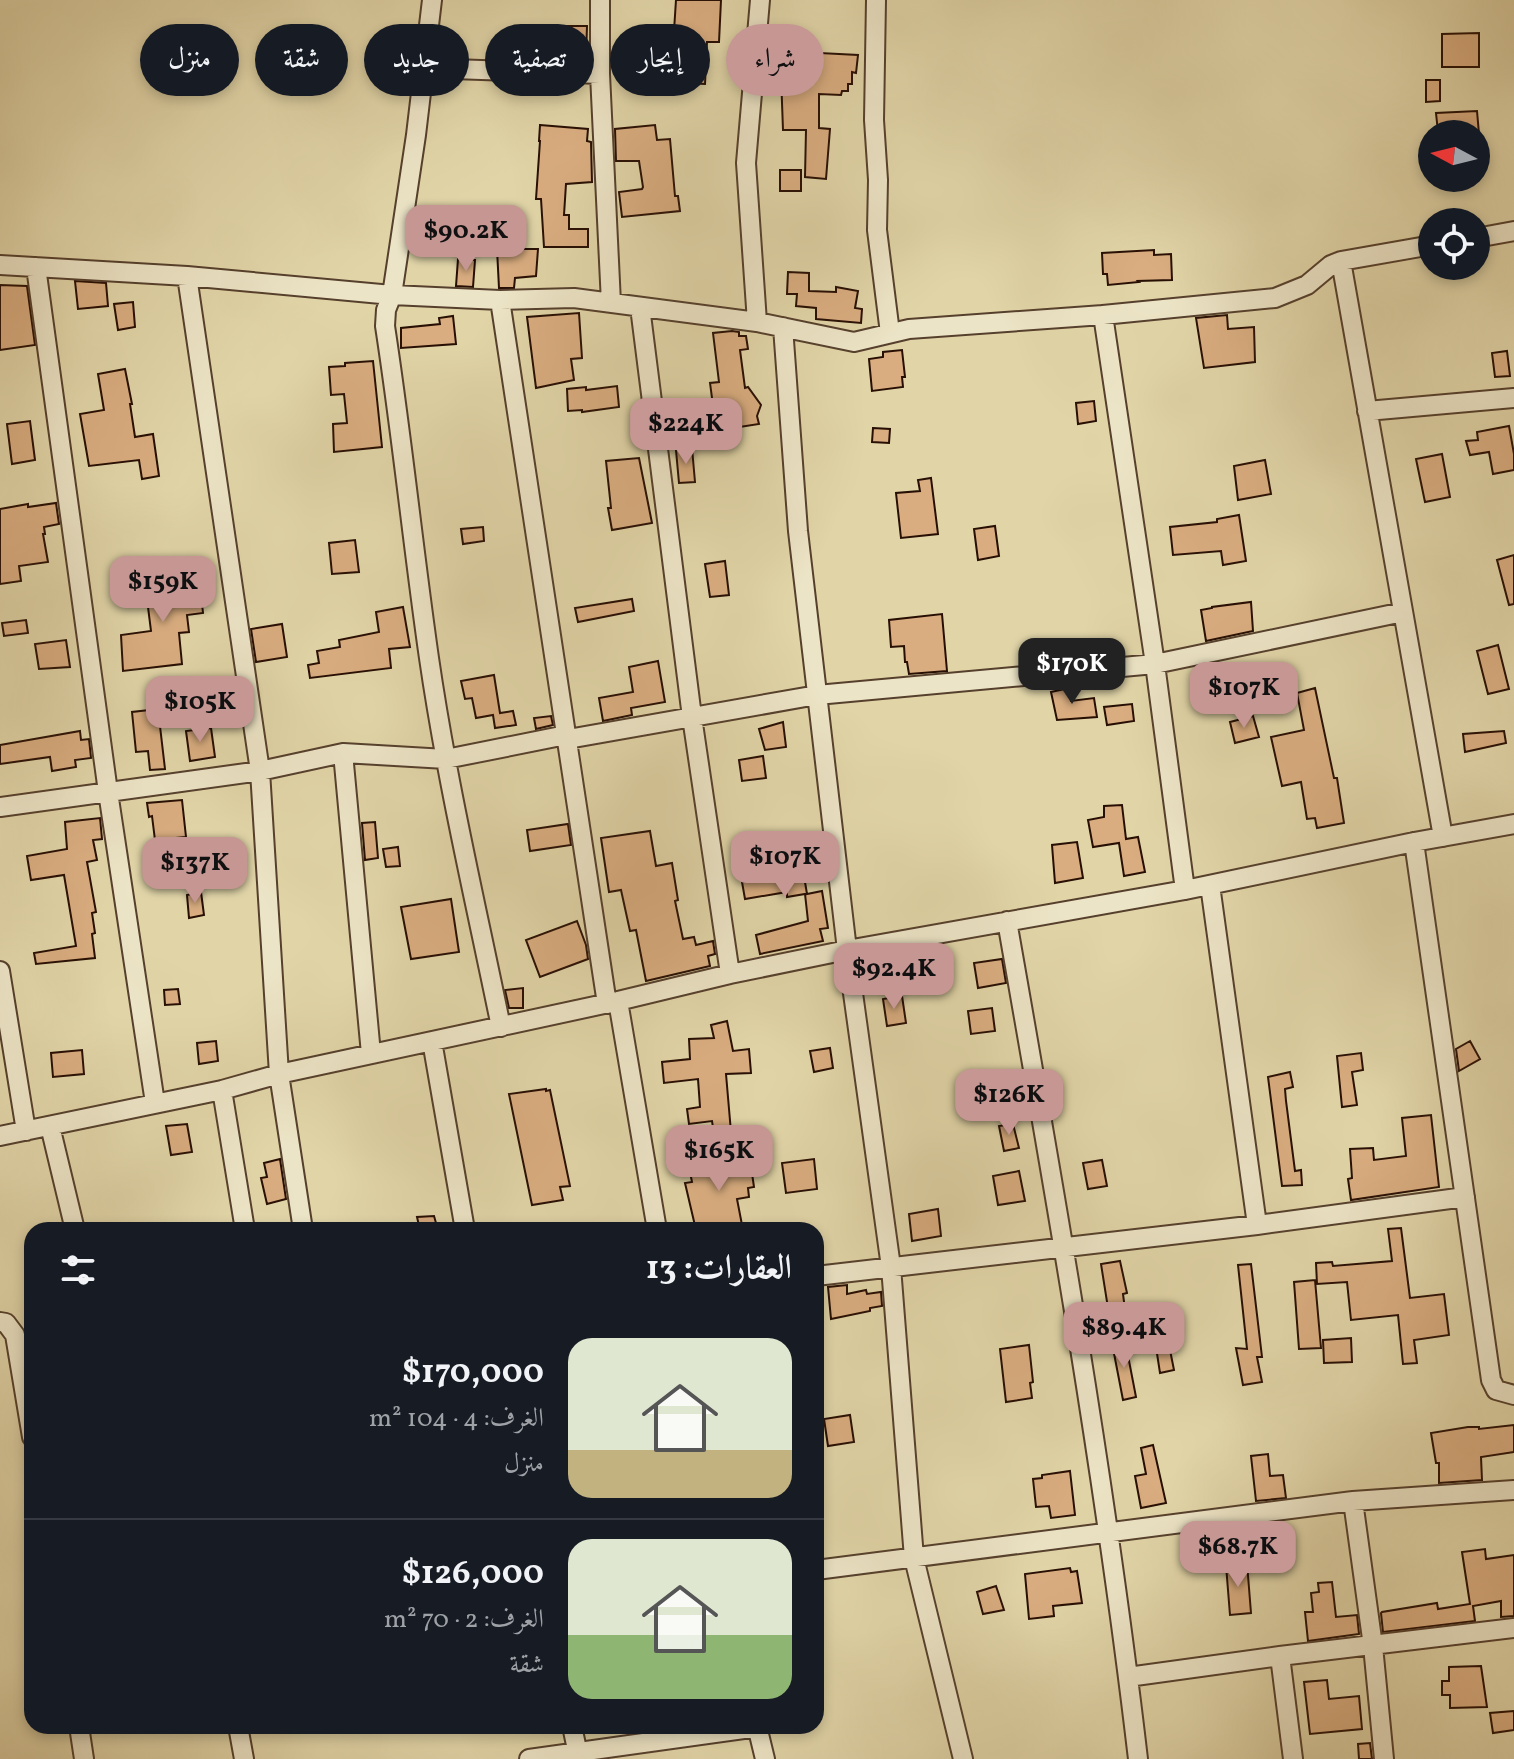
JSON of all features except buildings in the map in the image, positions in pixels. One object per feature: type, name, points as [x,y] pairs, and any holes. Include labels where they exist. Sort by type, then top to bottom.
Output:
[{"type":"street","points":[[429,24],[432,0]]},
{"type":"street","points":[[600,0],[600,74],[611,303]]},
{"type":"street","points":[[757,322],[746,163],[760,0]]},
{"type":"street","points":[[876,0],[874,120],[877,230],[890,333]]},
{"type":"street","points":[[469,70],[600,74]]},
{"type":"street","points":[[421,96],[385,326],[429,657],[446,759],[501,1027]]},
{"type":"street","points":[[1490,235],[1514,231]]},
{"type":"street","points":[[0,265],[187,276],[392,295],[500,300],[574,298],[757,322],[854,342],[909,329],[1103,315],[1275,298],[1307,285],[1331,265],[1341,261],[1418,247]]},
{"type":"street","points":[[1341,261],[1443,837]]},
{"type":"street","points":[[36,267],[108,792],[155,1103]]},
{"type":"street","points":[[187,276],[260,771],[279,1074],[302,1222]]},
{"type":"street","points":[[500,300],[567,737],[655,1222]]},
{"type":"street","points":[[640,307],[692,717],[730,974]]},
{"type":"street","points":[[1103,315],[1185,890]]},
{"type":"street","points":[[783,327],[798,531],[847,950],[891,1267],[914,1558],[963,1759]]},
{"type":"street","points":[[1367,411],[1514,398]]},
{"type":"street","points":[[0,807],[260,771],[343,753],[446,759],[817,695],[1155,664],[1403,612]]},
{"type":"street","points":[[343,753],[371,1054]]},
{"type":"street","points":[[0,1136],[222,1090],[279,1074],[730,974],[1185,890],[1514,824]]},
{"type":"street","points":[[1414,842],[1491,1380],[1505,1392],[1514,1381]]},
{"type":"street","points":[[1210,885],[1257,1225]]},
{"type":"street","points":[[1007,921],[1065,1247],[1138,1759]]},
{"type":"street","points":[[0,971],[26,1131]]},
{"type":"street","points":[[432,1041],[464,1222]]},
{"type":"street","points":[[222,1090],[244,1222]]},
{"type":"street","points":[[50,1126],[73,1222]]},
{"type":"street","points":[[824,1275],[1257,1225],[1465,1197]]},
{"type":"street","points":[[0,1322],[6,1323],[15,1335],[24,1372]]},
{"type":"street","points":[[824,1569],[1353,1501],[1514,1490]]},
{"type":"street","points":[[1353,1501],[1373,1646],[1384,1759]]},
{"type":"street","points":[[1128,1677],[1514,1628]]},
{"type":"street","points":[[1280,1656],[1293,1759]]},
{"type":"street","points":[[80,1734],[84,1759]]},
{"type":"street","points":[[239,1734],[244,1759]]},
{"type":"street","points":[[574,1734],[578,1755]]},
{"type":"street","points":[[529,1759],[578,1755],[708,1734]]},
{"type":"street","points":[[760,1734],[765,1759]]}]
